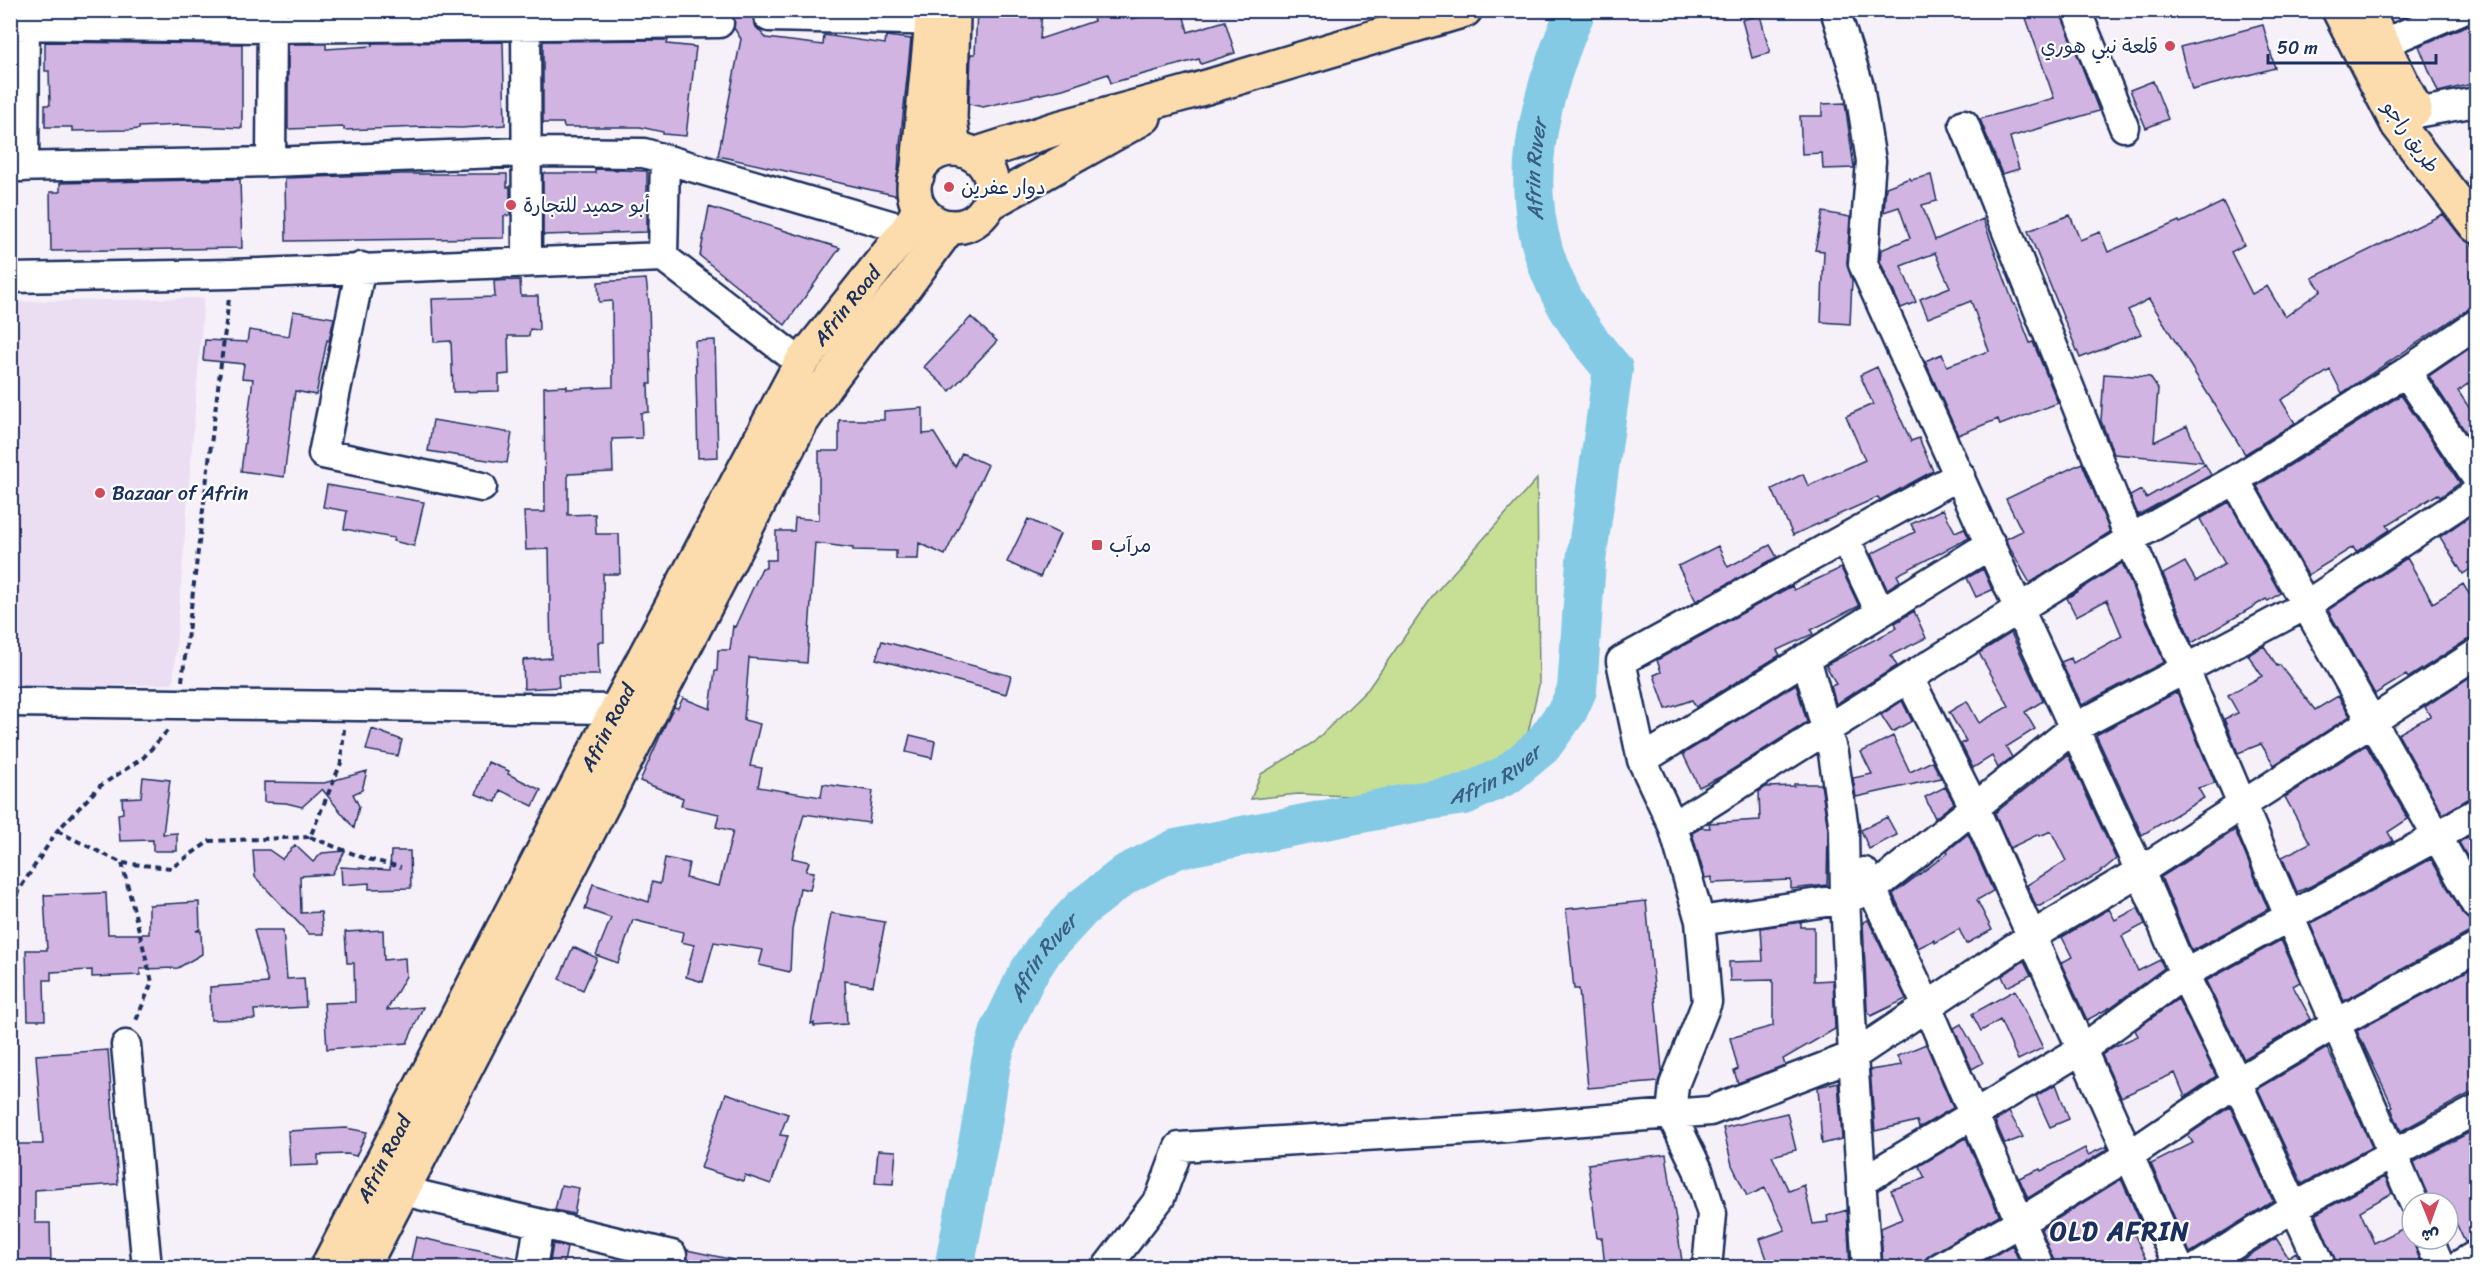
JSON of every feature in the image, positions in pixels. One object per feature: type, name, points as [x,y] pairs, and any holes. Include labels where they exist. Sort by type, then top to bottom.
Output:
[{"type":"main road","points":[[917,176],[927,160],[944,151],[964,152],[1055,129],[1190,92],[1465,10]]},
{"type":"main road","name":"طريق راجو","points":[[2339,10],[2476,226]]},
{"type":"main road","name":"طريق راجو","points":[[2366,10],[2382,44],[2407,119],[2476,188]]},
{"type":"main road","points":[[942,16],[950,118],[964,152],[988,171],[992,182],[990,203],[983,214],[973,222],[949,227],[928,218],[914,220],[914,187],[942,16]]},
{"type":"main road","points":[[990,203],[1190,92]]},
{"type":"main road","name":"Afrin Road","points":[[327,1268],[616,709],[801,363],[914,220]]},
{"type":"main road","name":"Afrin Road","points":[[362,1268],[800,424],[826,385],[871,326],[905,287],[949,227]]},
{"type":"street","points":[[769,10],[769,18],[942,16]]},
{"type":"street","points":[[1835,10],[1859,86],[1871,161],[1863,264],[2140,871],[2184,974],[2237,1082],[2322,1268]]},
{"type":"street","points":[[2076,10],[2124,127]]},
{"type":"street","points":[[2382,44],[2461,10]]},
{"type":"street","points":[[719,23],[673,16],[20,20],[17,167],[271,162],[526,152],[644,153],[914,220]]},
{"type":"street","points":[[526,17],[527,262]]},
{"type":"street","points":[[271,162],[272,19]]},
{"type":"street","points":[[2407,119],[2476,102]]},
{"type":"street","points":[[1964,124],[2130,539],[2289,916],[2409,1191]]},
{"type":"street","points":[[663,257],[665,159]]},
{"type":"street","points":[[10,278],[231,274],[361,267],[663,257],[801,363]]},
{"type":"street","points":[[361,267],[323,454],[482,488]]},
{"type":"street","points":[[1673,826],[2130,539],[2235,480],[2406,372],[2476,324]]},
{"type":"street","points":[[2406,372],[2476,477]]},
{"type":"street","points":[[1707,1268],[1712,1214],[1698,1170],[1671,1114],[1674,1085],[1707,1002],[1700,921],[1673,826],[1642,760],[1621,661],[1960,475]]},
{"type":"street","points":[[2235,480],[2476,905]]},
{"type":"street","points":[[1700,921],[1845,899],[1873,890],[2074,728],[2306,605],[2476,493]]},
{"type":"street","points":[[1845,538],[1880,612]]},
{"type":"street","points":[[1642,760],[1991,544]]},
{"type":"street","points":[[1106,1268],[1160,1198],[1179,1147],[1710,1112],[1853,1056],[2032,936],[2140,871],[2476,654]]},
{"type":"street","points":[[1806,658],[1833,753],[1844,830],[1853,1056],[1867,1268]]},
{"type":"street","points":[[1909,678],[1974,807],[2179,1268]]},
{"type":"street","points":[[10,702],[616,709]]},
{"type":"street","points":[[1861,1182],[2081,1050],[2184,974],[2476,813]]},
{"type":"street","points":[[1844,830],[1927,1005],[2040,1268]]},
{"type":"street","points":[[1938,1268],[2020,1222],[2128,1156],[2237,1082],[2337,1023],[2476,948]]},
{"type":"street","points":[[126,1046],[147,1268]]},
{"type":"street","points":[[2197,1268],[2294,1207],[2476,1110]]},
{"type":"street","points":[[402,1191],[672,1255]]},
{"type":"street","points":[[532,1268],[539,1224]]},
{"type":"street","points":[[2434,1251],[2441,1268]]},
{"type":"street","points":[[2454,1268],[2476,1255]]},
{"type":"path","points":[[10,904],[57,831],[100,786],[143,758],[185,704],[231,274]]},
{"type":"path","points":[[310,837],[341,763],[346,706]]},
{"type":"path","points":[[57,831],[123,863],[171,868],[210,841],[310,837],[364,858],[401,867]]},
{"type":"path","points":[[123,863],[152,982],[126,1046]]},
{"type":"shaded area","name":"Bazaar of Afrin","points":[[204,298],[173,684],[11,688],[10,302]]},
{"type":"green space","points":[[1537,479],[1539,685],[1527,737],[1486,780],[1351,796],[1298,794],[1251,799],[1261,774],[1314,742],[1368,689],[1435,593]]},
{"type":"building","points":[[742,10],[752,10],[754,25],[766,38],[823,45],[824,35],[885,44],[886,36],[911,39],[899,154],[898,175],[901,185],[899,196],[718,156],[741,39],[734,28],[734,16]]},
{"type":"building","points":[[977,10],[1042,10],[1040,39],[1094,21],[1091,10],[1130,10],[1132,19],[1163,10],[1182,10],[1188,32],[1225,21],[1235,53],[1201,64],[1199,59],[1111,83],[1108,74],[1063,89],[983,107],[969,104],[971,54],[975,54]]},
{"type":"building","points":[[2048,10],[2060,10],[2099,111],[2010,137],[2019,169],[2002,174],[1980,119],[2054,98],[2026,18]]},
{"type":"building","points":[[1760,15],[1770,53],[1752,58],[1742,20]]},
{"type":"building","points":[[2476,17],[2476,83],[2438,92],[2419,46],[2468,25]]},
{"type":"building","points":[[2263,25],[2275,68],[2192,90],[2180,47]]},
{"type":"building","points":[[668,40],[667,44],[696,47],[686,136],[663,134],[663,132],[640,127],[564,127],[563,123],[543,123],[543,41]]},
{"type":"building","points":[[45,42],[242,44],[242,128],[180,125],[139,127],[139,129],[130,130],[72,131],[72,127],[45,127],[45,105],[50,105],[49,71],[45,71]]},
{"type":"building","points":[[503,42],[505,125],[461,128],[288,129],[288,44],[326,44],[326,49],[372,46],[372,43]]},
{"type":"building","points":[[2153,81],[2168,119],[2146,128],[2130,90]]},
{"type":"building","points":[[1845,103],[1854,168],[1823,169],[1822,153],[1802,154],[1800,116],[1822,116],[1822,104]]},
{"type":"building","points":[[595,169],[647,171],[647,232],[543,235],[543,173],[595,173]]},
{"type":"building","points":[[402,174],[507,174],[507,187],[510,187],[510,215],[504,216],[504,238],[286,241],[285,178]]},
{"type":"building","points":[[1931,175],[1937,201],[1922,205],[1935,240],[1983,219],[2014,305],[2030,343],[2033,342],[2058,403],[2000,425],[1998,419],[1958,435],[1925,361],[1942,354],[1947,366],[1989,351],[1971,301],[1928,318],[1920,299],[1950,287],[1935,253],[1901,266],[1916,302],[1901,308],[1880,261],[1881,250],[1910,238],[1899,207],[1884,212],[1886,187],[1910,178],[1911,180]]},
{"type":"building","points":[[240,179],[242,248],[51,251],[50,192],[60,192],[60,183]]},
{"type":"building","points":[[2223,202],[2244,245],[2231,252],[2252,294],[2267,286],[2285,317],[2321,290],[2312,278],[2443,214],[2461,237],[2472,244],[2476,250],[2476,308],[2467,310],[2342,393],[2330,370],[2281,400],[2295,423],[2245,454],[2149,299],[2128,310],[2141,334],[2080,358],[2028,231],[2070,215],[2080,240],[2100,232],[2108,252],[2179,221],[2180,223]]},
{"type":"building","points":[[709,207],[840,248],[785,325],[700,256]]},
{"type":"building","points":[[1823,212],[1850,217],[1847,263],[1852,280],[1850,324],[1821,322],[1824,251],[1815,250]]},
{"type":"building","points":[[646,279],[649,303],[651,384],[648,384],[649,412],[641,413],[642,438],[612,439],[613,472],[568,474],[568,515],[595,514],[596,534],[619,534],[620,574],[603,574],[604,642],[598,642],[599,675],[558,675],[559,687],[524,689],[523,660],[551,658],[549,549],[526,550],[524,512],[545,512],[544,387],[567,386],[567,389],[613,387],[612,301],[599,302],[598,282]]},
{"type":"building","points":[[520,280],[521,296],[538,296],[539,330],[530,329],[529,336],[508,336],[509,374],[499,375],[499,391],[453,392],[451,341],[434,342],[432,299],[495,297],[494,281]]},
{"type":"building","points":[[293,311],[334,318],[329,341],[327,340],[316,395],[295,391],[284,477],[241,471],[253,379],[242,378],[244,364],[203,360],[205,340],[247,342],[249,330],[289,336]]},
{"type":"building","points":[[971,317],[997,341],[950,391],[924,367]]},
{"type":"building","points":[[715,340],[718,457],[698,458],[695,341]]},
{"type":"building","points":[[2476,344],[2476,378],[2458,391],[2476,418],[2476,448],[2429,376]]},
{"type":"building","points":[[1877,367],[1911,441],[1919,438],[1933,471],[1880,500],[1878,497],[1793,535],[1772,489],[1803,474],[1808,486],[1865,460],[1846,416],[1873,404],[1860,375]]},
{"type":"building","points":[[2104,374],[2150,377],[2158,389],[2154,442],[2187,426],[2203,462],[2114,454],[2101,421]]},
{"type":"building","points":[[2401,395],[2460,483],[2440,497],[2438,494],[2387,525],[2390,530],[2356,552],[2353,547],[2308,575],[2257,486]]},
{"type":"building","points":[[923,408],[923,434],[934,433],[955,467],[962,453],[988,465],[945,555],[919,543],[918,559],[896,559],[896,551],[853,550],[853,548],[815,543],[807,663],[749,658],[744,720],[760,724],[750,766],[762,768],[758,787],[821,797],[823,784],[873,791],[869,823],[804,814],[792,858],[809,862],[806,871],[814,872],[810,890],[800,888],[792,930],[790,972],[759,965],[763,950],[714,942],[703,982],[686,977],[694,945],[681,942],[683,932],[633,920],[618,963],[596,955],[611,918],[585,909],[593,884],[649,902],[652,882],[660,884],[665,858],[689,863],[686,878],[719,886],[733,831],[716,827],[719,814],[681,806],[683,798],[640,781],[674,707],[678,708],[683,698],[710,709],[715,671],[717,671],[718,650],[730,650],[733,626],[735,627],[762,568],[766,568],[766,560],[776,560],[776,531],[794,531],[795,518],[819,520],[819,451],[839,451],[839,420],[884,420],[884,411]]},
{"type":"building","points":[[433,420],[512,433],[507,463],[428,451]]},
{"type":"building","points":[[2082,463],[2110,532],[2030,583],[2007,543],[2006,539],[2022,531],[2006,499]]},
{"type":"building","points":[[2205,464],[2211,475],[2138,515],[2130,496],[2141,490],[2146,498]]},
{"type":"building","points":[[327,485],[424,502],[414,546],[393,541],[394,538],[344,529],[347,511],[323,507]]},
{"type":"building","points":[[2229,502],[2280,593],[2192,643],[2163,574],[2185,562],[2196,581],[2225,564],[2200,519]]},
{"type":"building","points":[[1943,509],[1955,532],[1964,528],[1969,538],[1897,575],[1900,581],[1887,589],[1871,554],[1915,532],[1911,524]]},
{"type":"building","points":[[2476,512],[2476,565],[2463,574],[2440,537]]},
{"type":"building","points":[[1028,519],[1060,534],[1040,577],[1007,562]]},
{"type":"building","points":[[1770,545],[1777,557],[1696,601],[1678,566],[1718,546],[1728,567]]},
{"type":"building","points":[[2407,558],[2433,603],[2463,584],[2476,605],[2476,638],[2467,640],[2408,678],[2406,675],[2375,694],[2328,610]]},
{"type":"building","points":[[2122,563],[2164,662],[2082,705],[2061,662],[2071,658],[2073,663],[2122,636],[2107,600],[2076,616],[2067,598]]},
{"type":"building","points":[[1841,568],[1859,606],[1811,630],[1813,634],[1777,650],[1780,655],[1696,707],[1692,700],[1666,709],[1654,675],[1661,672],[1657,660],[1792,586],[1794,590]]},
{"type":"building","points":[[1983,569],[1992,590],[1976,597],[1967,578]]},
{"type":"building","points":[[1914,611],[1926,638],[1891,655],[1897,666],[1836,704],[1831,686],[1836,684],[1826,665],[1897,628],[1895,623]]},
{"type":"building","points":[[2011,633],[2043,701],[2025,712],[2035,729],[2006,747],[2012,757],[1998,768],[1992,756],[1973,768],[1961,744],[1966,741],[1949,712],[1967,701],[1979,723],[2009,706],[1979,653]]},
{"type":"building","points":[[882,641],[1011,676],[1006,694],[876,659]]},
{"type":"building","points":[[2264,646],[2277,666],[2280,665],[2315,710],[2338,696],[2350,716],[2274,765],[2261,744],[2238,753],[2224,719],[2238,713],[2228,695],[2262,676],[2248,655]]},
{"type":"building","points":[[2476,673],[2476,797],[2468,799],[2443,814],[2398,734],[2430,716],[2425,707]]},
{"type":"building","points":[[1796,684],[1807,722],[1722,776],[1699,787],[1683,754]]},
{"type":"building","points":[[2177,692],[2215,783],[2198,788],[2204,798],[2142,835],[2096,735]]},
{"type":"building","points":[[1902,701],[1912,721],[1892,732],[1881,715]]},
{"type":"building","points":[[372,729],[402,740],[398,756],[366,750]]},
{"type":"building","points":[[910,735],[935,741],[932,758],[906,752]]},
{"type":"building","points":[[1893,736],[1910,772],[1932,761],[1941,778],[1856,797],[1853,778],[1872,774],[1861,752]]},
{"type":"building","points":[[2366,745],[2408,819],[2388,832],[2393,841],[2297,892],[2282,857],[2310,843],[2285,797]]},
{"type":"building","points":[[2068,755],[2116,859],[2098,874],[2040,906],[2036,906],[2027,885],[2066,861],[2051,831],[2040,836],[2039,834],[2010,848],[1995,813]]},
{"type":"building","points":[[488,762],[509,771],[508,774],[541,790],[533,806],[500,790],[496,802],[476,794]]},
{"type":"building","points":[[367,771],[362,790],[353,794],[359,806],[354,828],[322,789],[302,807],[286,803],[264,802],[264,782],[324,783]]},
{"type":"building","points":[[143,777],[170,780],[163,834],[177,833],[177,851],[153,851],[153,840],[120,841],[118,814],[123,813],[122,798],[141,797]]},
{"type":"building","points":[[1794,784],[1821,784],[1828,830],[1827,885],[1791,889],[1791,880],[1712,883],[1712,877],[1705,878],[1692,833],[1701,828],[1710,828],[1709,823],[1760,820],[1759,792],[1766,787],[1794,786]]},
{"type":"building","points":[[1945,787],[1954,803],[1935,818],[1925,797]]},
{"type":"building","points":[[1887,817],[1897,835],[1869,849],[1861,830]]},
{"type":"building","points":[[2235,830],[2268,909],[2192,951],[2161,877]]},
{"type":"building","points":[[2476,832],[2476,872],[2459,842]]},
{"type":"building","points":[[1968,834],[1993,891],[1977,900],[1992,930],[1966,944],[1959,929],[1935,943],[1934,940],[1918,948],[1893,894],[1948,853],[1947,851]]},
{"type":"building","points":[[295,845],[313,862],[322,853],[345,851],[332,874],[300,876],[301,913],[321,912],[323,934],[309,934],[255,877],[253,850],[269,850],[282,859]]},
{"type":"building","points":[[391,851],[410,851],[411,888],[369,889],[369,883],[342,885],[341,867],[390,870]]},
{"type":"building","points":[[2431,859],[2462,913],[2468,919],[2476,921],[2476,932],[2468,933],[2344,1001],[2310,924]]},
{"type":"building","points":[[106,893],[108,934],[149,934],[149,905],[199,902],[200,929],[196,931],[201,931],[202,954],[178,968],[140,969],[140,975],[92,977],[92,970],[51,972],[51,980],[44,980],[45,1020],[28,1020],[26,950],[47,950],[44,895]]},
{"type":"building","points":[[1646,901],[1662,1071],[1658,1082],[1588,1088],[1579,989],[1574,989],[1566,909]]},
{"type":"building","points":[[2138,908],[2145,924],[2122,936],[2138,971],[2160,960],[2164,968],[2111,1007],[2087,1020],[2061,963],[2072,957],[2062,937],[2109,909],[2115,920]]},
{"type":"building","points":[[831,913],[885,922],[873,986],[845,981],[847,1024],[814,1026],[814,1023],[811,1024]]},
{"type":"building","points":[[1868,920],[1906,999],[1871,1016],[1867,1009],[1863,922]]},
{"type":"building","points":[[1801,922],[1801,927],[1814,927],[1814,981],[1833,980],[1835,1029],[1783,1059],[1785,1065],[1738,1083],[1734,1071],[1738,1069],[1730,1038],[1773,1026],[1773,980],[1730,981],[1729,962],[1763,961],[1761,928]]},
{"type":"building","points":[[254,930],[283,930],[287,979],[304,978],[306,1007],[254,1010],[255,1019],[211,1020],[210,987],[268,983]]},
{"type":"building","points":[[383,930],[384,960],[405,958],[406,976],[387,1010],[423,1007],[407,1043],[327,1049],[324,1003],[355,1002],[354,963],[347,963],[345,932]]},
{"type":"building","points":[[2281,940],[2300,982],[2293,986],[2311,1019],[2244,1059],[2206,981]]},
{"type":"building","points":[[573,947],[597,958],[583,990],[559,979]]},
{"type":"building","points":[[2024,961],[2031,975],[2007,987],[2002,976]]},
{"type":"building","points":[[2476,966],[2476,1090],[2401,1131],[2391,1108],[2393,1107],[2357,1031]]},
{"type":"building","points":[[2015,990],[2043,1048],[2018,1060],[2000,1020],[1981,1031],[1972,1014]]},
{"type":"building","points":[[2178,999],[2216,1076],[2185,1097],[2175,1073],[2121,1097],[2102,1055],[2113,1047],[2138,1036],[2135,1030]]},
{"type":"building","points":[[1961,1024],[1983,1063],[1972,1069],[1954,1028]]},
{"type":"building","points":[[1926,1044],[1953,1108],[1919,1128],[1917,1121],[1875,1131],[1870,1070],[1902,1065],[1897,1056]]},
{"type":"building","points":[[2327,1048],[2372,1147],[2302,1184],[2258,1089]]},
{"type":"building","points":[[108,1050],[118,1184],[35,1190],[35,1223],[50,1223],[51,1268],[10,1268],[10,1144],[43,1144],[36,1055]]},
{"type":"building","points":[[1838,1082],[1842,1139],[1822,1144],[1818,1087]]},
{"type":"building","points":[[2056,1084],[2069,1119],[2050,1127],[2036,1096]]},
{"type":"building","points":[[726,1093],[788,1114],[780,1135],[788,1136],[771,1184],[745,1175],[743,1181],[701,1168]]},
{"type":"building","points":[[2230,1107],[2273,1201],[2190,1253],[2151,1164],[2193,1143],[2188,1135]]},
{"type":"building","points":[[2009,1112],[2023,1137],[2005,1144],[1995,1121]]},
{"type":"building","points":[[1787,1113],[1796,1150],[1772,1156],[1789,1191],[1804,1185],[1813,1224],[1828,1222],[1827,1216],[1847,1210],[1850,1268],[1770,1268],[1760,1239],[1785,1230],[1765,1188],[1747,1196],[1732,1165],[1723,1128]]},
{"type":"building","points":[[346,1128],[367,1132],[356,1156],[318,1155],[318,1165],[290,1166],[288,1131]]},
{"type":"building","points":[[2474,1130],[2476,1135],[2476,1239],[2465,1242],[2460,1232],[2460,1191],[2425,1191],[2414,1162]]},
{"type":"building","points":[[1966,1138],[1999,1215],[1931,1254],[1925,1259],[1923,1268],[1883,1268],[1881,1228],[1902,1219],[1891,1190],[1925,1178],[1919,1166]]},
{"type":"building","points":[[2107,1146],[2108,1149],[2028,1198],[2019,1178],[2040,1169],[2041,1171],[2085,1148],[2088,1155]]},
{"type":"building","points":[[878,1150],[896,1151],[893,1184],[875,1183]]},
{"type":"building","points":[[1666,1154],[1683,1268],[1605,1268],[1602,1238],[1597,1238],[1588,1164]]},
{"type":"building","points":[[2385,1177],[2392,1193],[2360,1211],[2374,1243],[2400,1230],[2400,1251],[2417,1251],[2423,1268],[2338,1268],[2316,1214]]},
{"type":"building","points":[[2121,1179],[2140,1221],[2130,1225],[2150,1268],[2056,1268],[2041,1229]]},
{"type":"building","points":[[561,1185],[579,1188],[574,1214],[555,1210]]},
{"type":"building","points":[[416,1237],[517,1258],[516,1268],[409,1268]]},
{"type":"building","points":[[2276,1238],[2288,1257],[2296,1252],[2304,1268],[2229,1268]]},
{"type":"building","points":[[553,1244],[567,1247],[563,1268],[549,1268]]},
{"type":"building","points":[[2012,1245],[2022,1268],[1973,1268]]},
{"type":"building","points":[[687,1250],[734,1260],[733,1268],[682,1268],[688,1259]]},
{"type":"waterway","name":"Afrin Rıver","points":[[954,1268],[982,1123],[991,1062],[1000,1031],[1027,975],[1044,949],[1082,908],[1126,874],[1176,849],[1464,795],[1507,775],[1542,746],[1568,710],[1577,690],[1586,561],[1613,369],[1579,326],[1555,283],[1540,240],[1534,197],[1535,153],[1543,107],[1557,60],[1576,10]]},
{"type":"place","name":"قلعة نبي هوري","points":[[2170,46]]},
{"type":"place","name":"دوار عفرين","points":[[949,187]]},
{"type":"place","name":"أبو حميد للتجارة","points":[[511,205]]},
{"type":"place","name":"Bazaar of Afrin","points":[[100,493]]},
{"type":"place","name":"مرآب","points":[[1097,545]]},
{"type":"district","name":"OLD AFRIN","points":[[2120,1231]]}]
